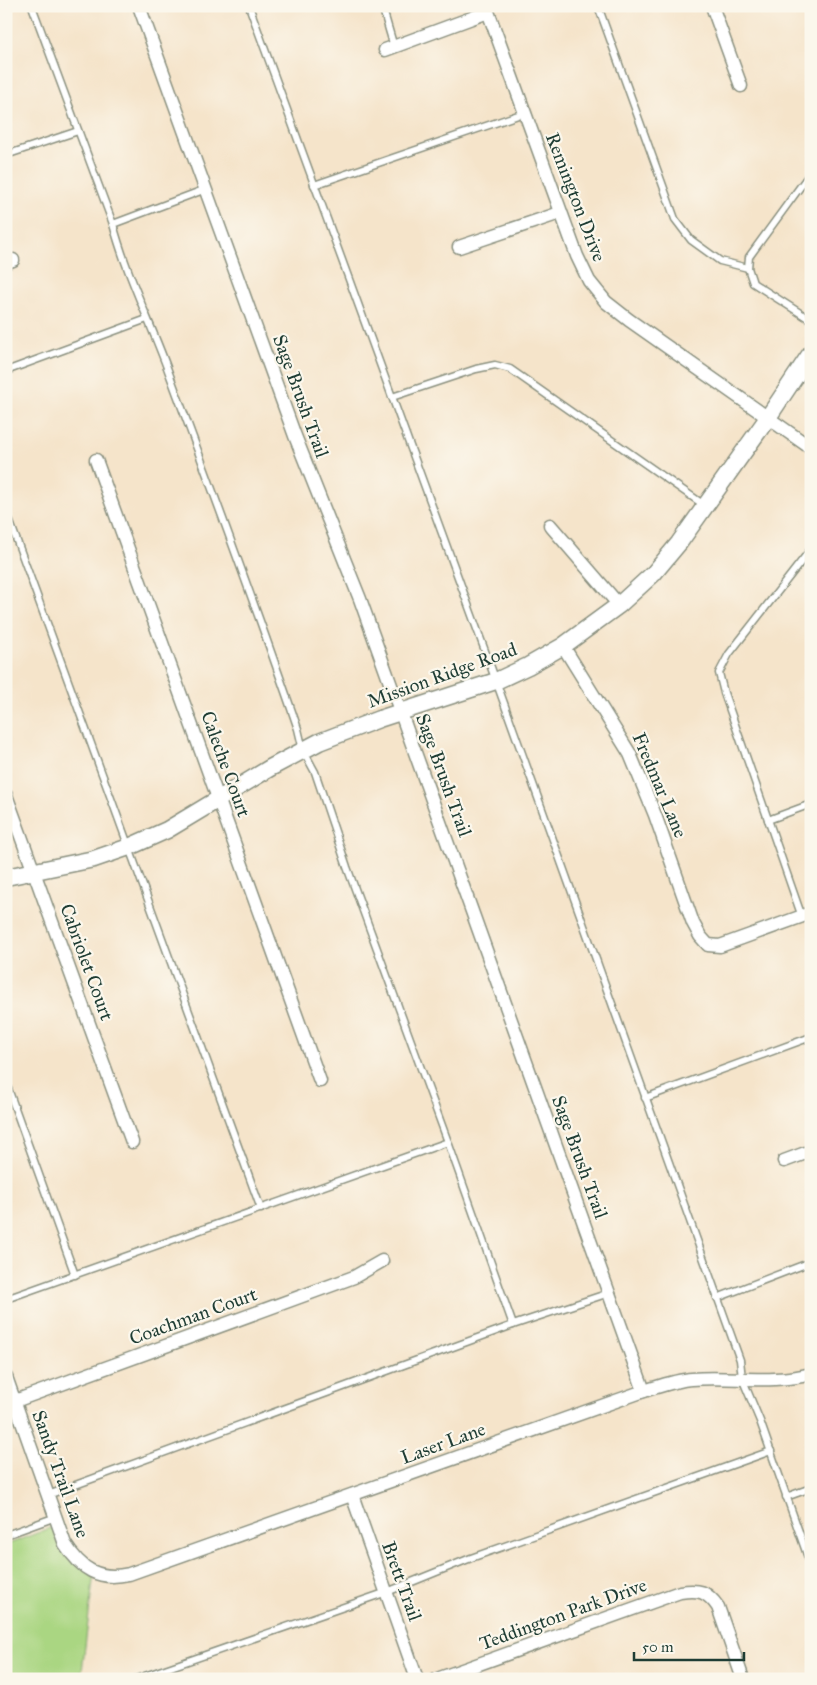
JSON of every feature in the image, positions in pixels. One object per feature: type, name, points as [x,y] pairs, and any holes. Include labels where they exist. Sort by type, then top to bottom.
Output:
[{"type":"street","name":"Sage Brush Trail","points":[[138,6],[295,436],[360,599],[402,712],[644,1391]]},
{"type":"street","points":[[712,6],[741,86]]},
{"type":"street","points":[[390,48],[487,9]]},
{"type":"street","name":"Remington Drive","points":[[487,9],[576,256],[589,281],[606,302],[629,320],[767,419],[811,448]]},
{"type":"street","points":[[459,247],[560,213]]},
{"type":"street","name":"Mission Ridge Road","points":[[6,877],[94,859],[129,847],[167,830],[303,750],[338,734],[496,681],[528,666],[563,646],[619,605],[654,573],[679,543],[767,419],[811,353]]},
{"type":"street","name":"Caleche Court","points":[[96,460],[320,1080]]},
{"type":"street","points":[[550,525],[619,605]]},
{"type":"street","name":"Fredmar Lane","points":[[563,646],[630,754],[655,814],[694,923],[700,936],[708,945],[720,946],[806,915]]},
{"type":"street","name":"Cabriolet Court","points":[[6,795],[132,1142]]},
{"type":"street","points":[[784,1161],[811,1151]]},
{"type":"street","name":"Coachman Court","points":[[15,1401],[354,1277],[382,1260]]},
{"type":"street","name":"Laser Lane","points":[[94,1573],[107,1576],[129,1574],[644,1391],[689,1379],[780,1378],[811,1374]]},
{"type":"street","name":"Sandy Trail Lane","points":[[6,1377],[65,1544],[79,1564],[94,1573]]},
{"type":"street","name":"Brett Trail","points":[[352,1495],[417,1679]]},
{"type":"street","name":"Teddington Park Drive","points":[[437,1679],[680,1592],[692,1590],[711,1597],[718,1607],[744,1679]]},
{"type":"lane","points":[[32,6],[113,224],[130,277],[158,342],[241,568],[298,729],[303,750],[315,772],[347,867],[513,1326]]},
{"type":"lane","points":[[249,6],[496,681],[740,1360],[742,1378],[760,1420],[811,1566]]},
{"type":"lane","points":[[382,6],[390,48]]},
{"type":"lane","points":[[598,6],[675,219],[691,240],[720,261],[748,268]]},
{"type":"lane","points":[[314,185],[524,113]]},
{"type":"lane","points":[[6,155],[78,131]]},
{"type":"lane","points":[[811,172],[749,257],[748,268],[753,283],[811,320]]},
{"type":"lane","points":[[113,224],[206,189]]},
{"type":"lane","points":[[6,371],[147,319]]},
{"type":"lane","points":[[392,397],[476,369],[495,365],[510,368],[705,506]]},
{"type":"lane","points":[[6,511],[261,1209]]},
{"type":"lane","points":[[806,915],[768,820],[724,693],[719,673],[729,654],[811,549]]},
{"type":"lane","points":[[768,820],[811,804]]},
{"type":"lane","points":[[645,1098],[811,1037]]},
{"type":"lane","points":[[6,1083],[74,1275]]},
{"type":"lane","points":[[6,1299],[448,1142]]},
{"type":"lane","points":[[717,1298],[811,1262]]},
{"type":"lane","points":[[48,1495],[609,1293]]},
{"type":"lane","points":[[136,1679],[387,1592],[471,1558],[771,1452]]},
{"type":"lane","points":[[786,1497],[811,1488]]},
{"type":"lane","points":[[6,1535],[56,1517]]},
{"type":"green space","points":[[58,1525],[65,1544],[94,1573],[81,1679],[6,1679],[6,1545]]}]
